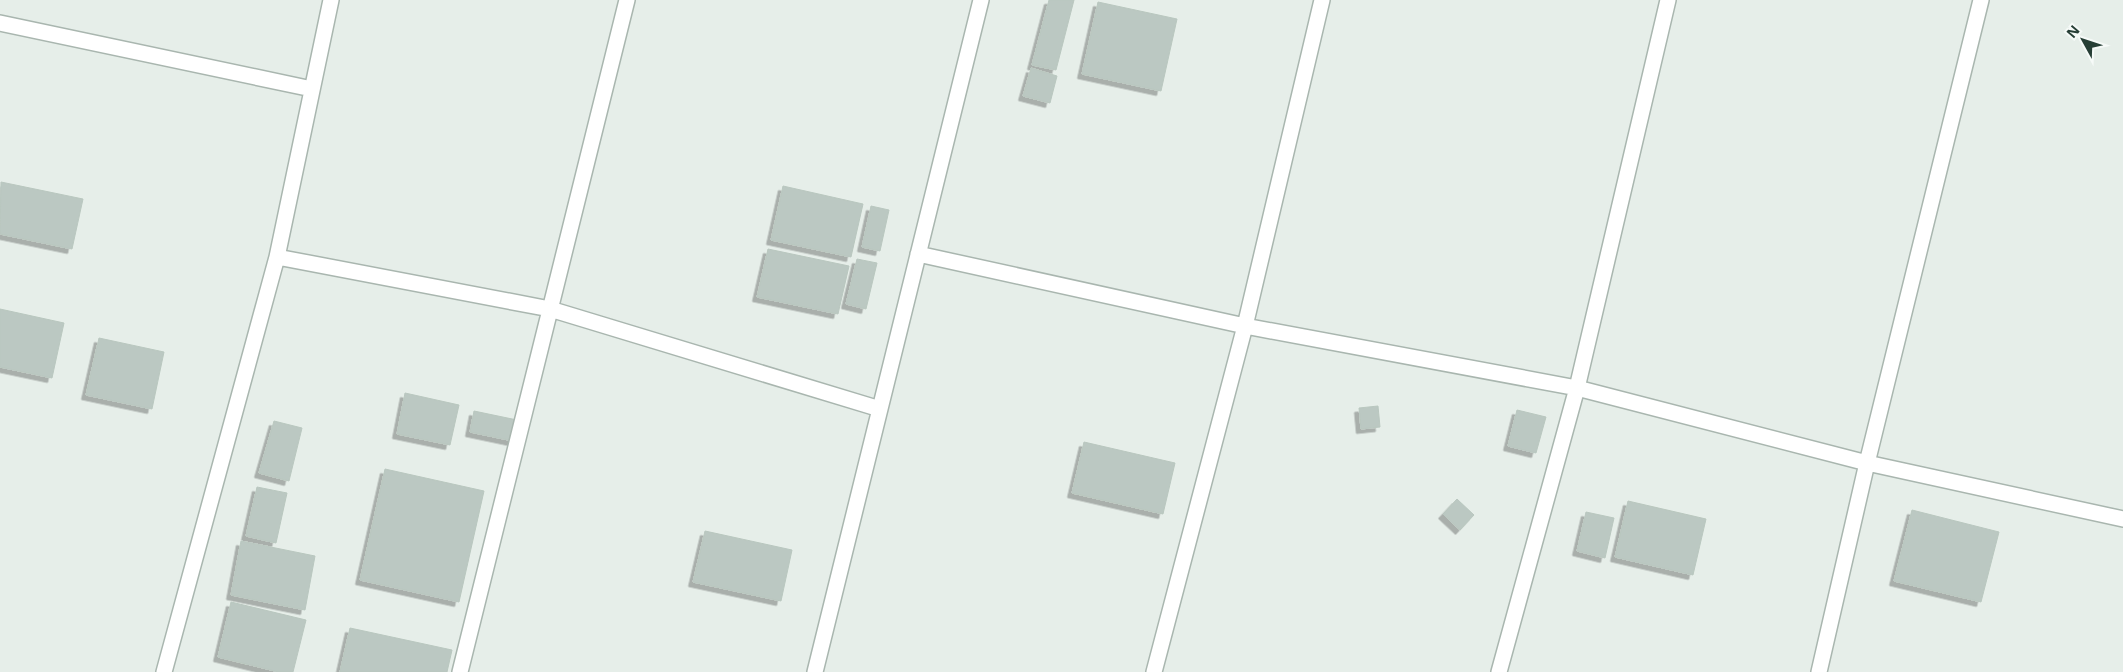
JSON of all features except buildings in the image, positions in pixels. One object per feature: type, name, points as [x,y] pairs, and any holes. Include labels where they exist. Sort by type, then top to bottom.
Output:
[{"type":"street","points":[[164,672],[277,257],[331,0]]},
{"type":"street","points":[[460,672],[627,0]]},
{"type":"street","points":[[815,672],[981,0]]},
{"type":"street","points":[[1154,672],[1245,326],[1322,0]]},
{"type":"street","points":[[1499,672],[1577,388],[1668,0]]},
{"type":"street","points":[[1819,672],[1867,463],[1981,0]]},
{"type":"street","points":[[0,23],[312,89]]},
{"type":"street","points":[[918,254],[1245,326],[1577,388],[1867,463],[2123,519]]},
{"type":"street","points":[[277,257],[550,309],[880,409]]}]
